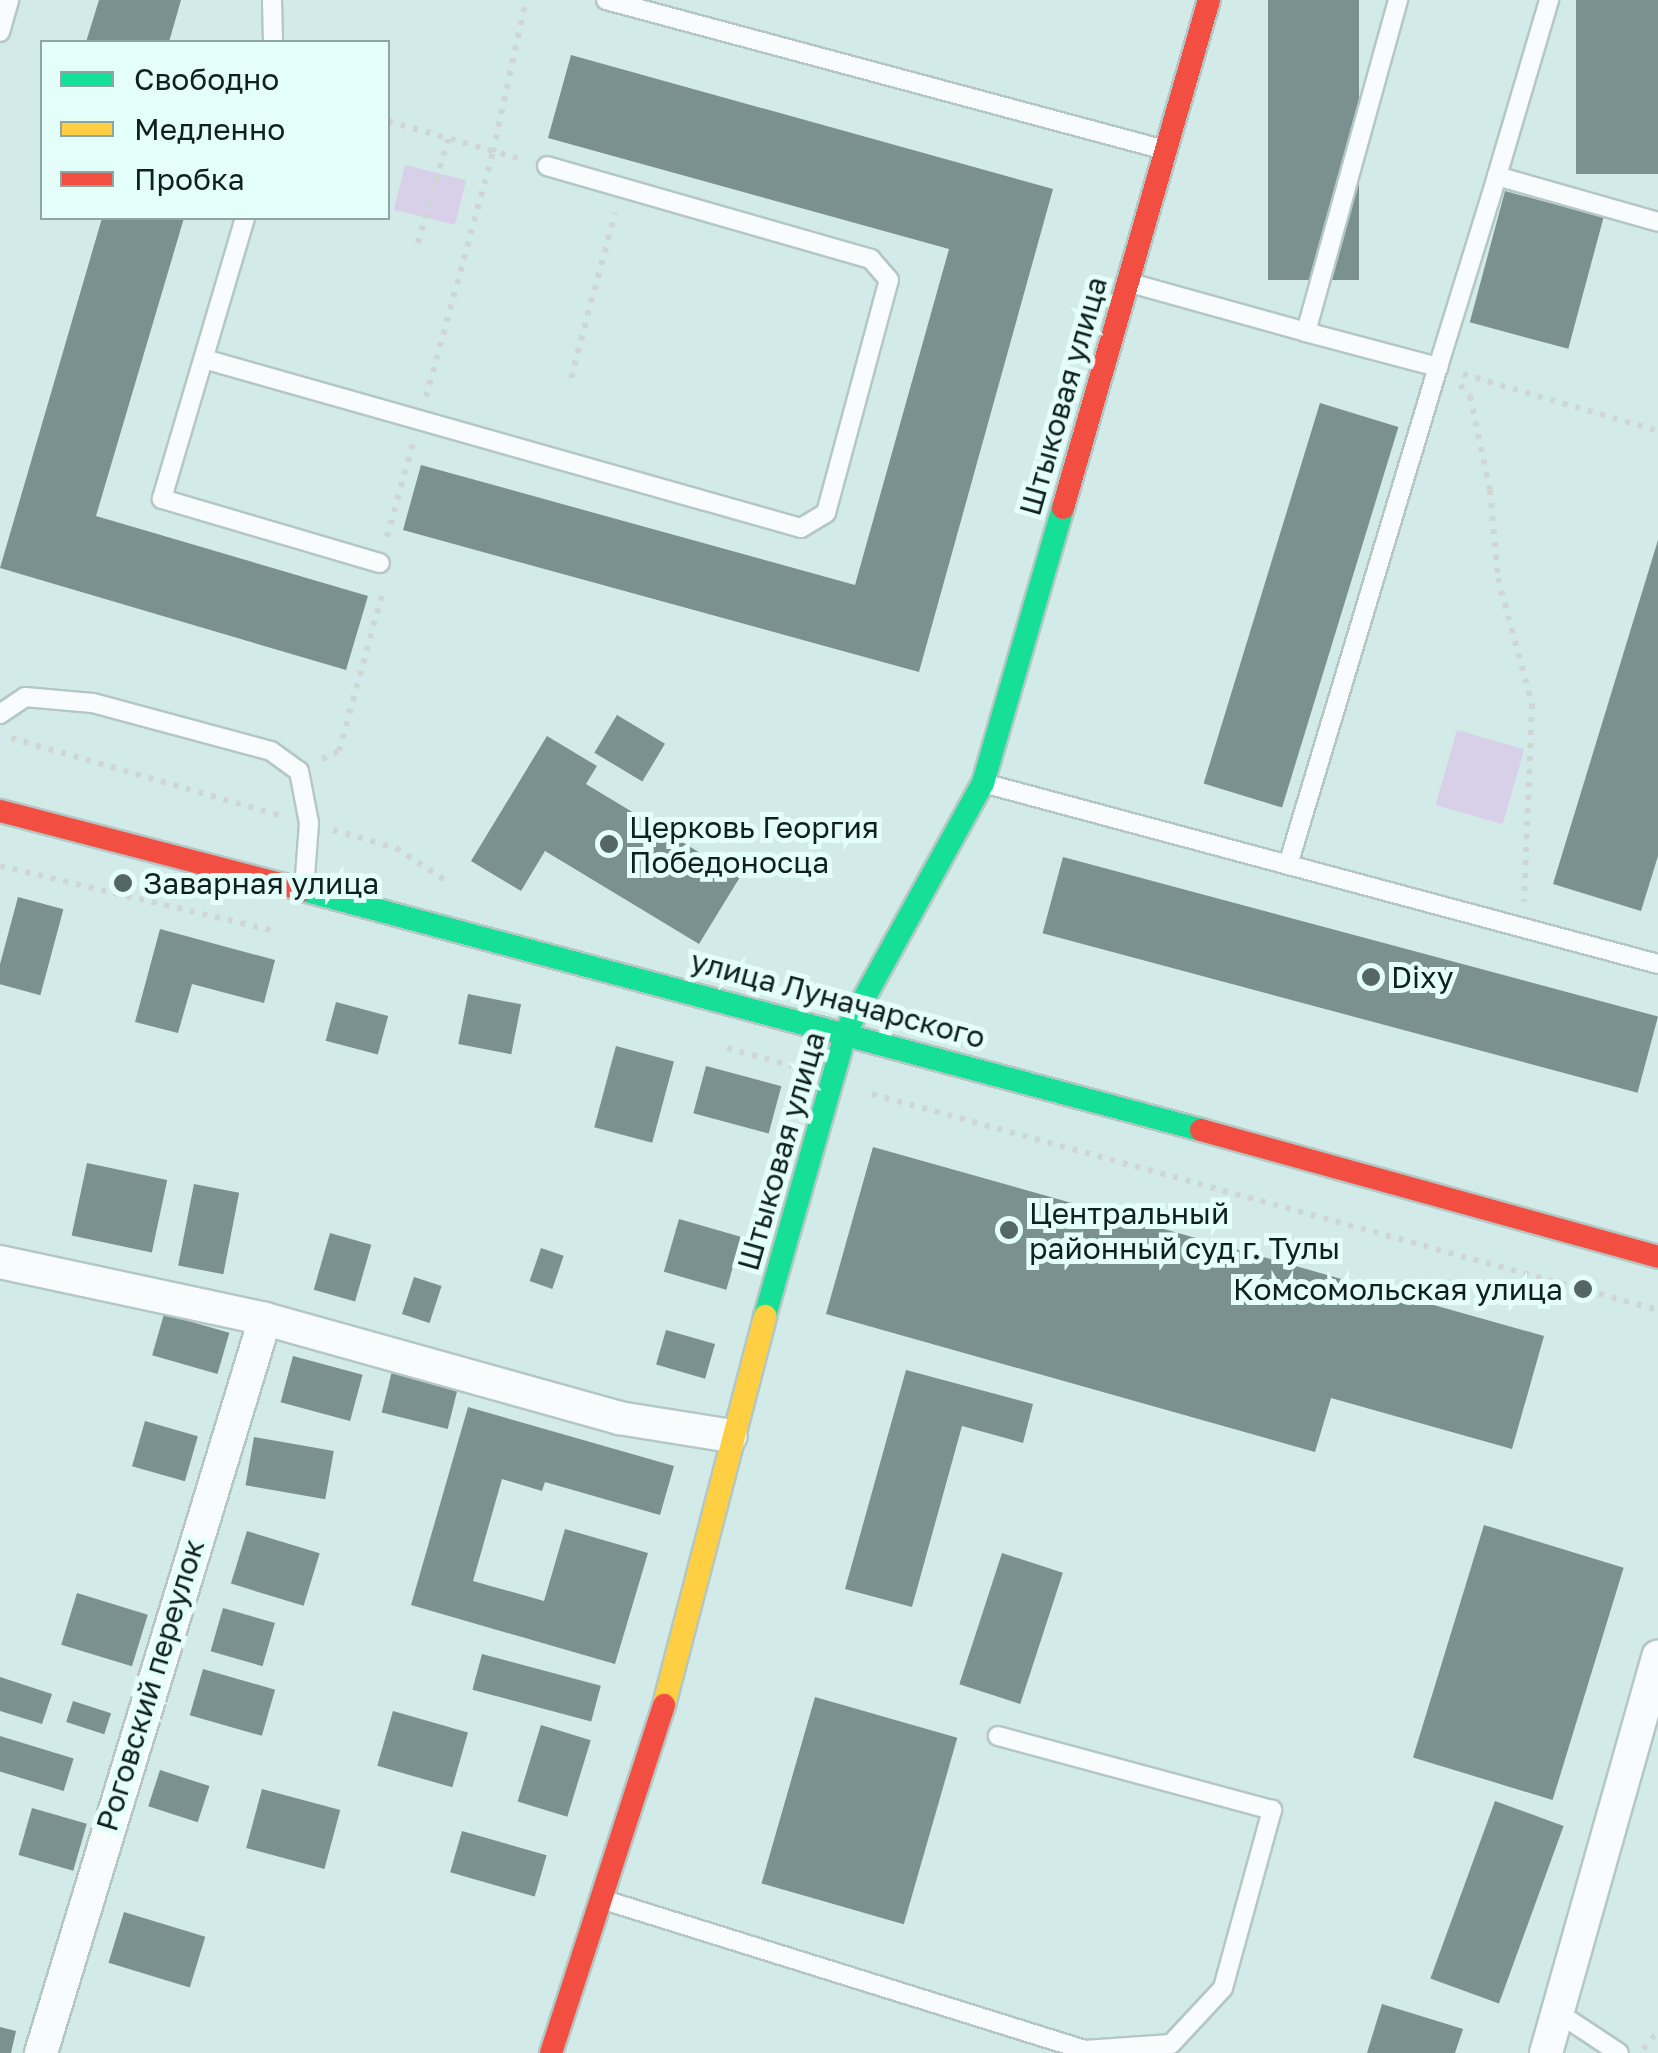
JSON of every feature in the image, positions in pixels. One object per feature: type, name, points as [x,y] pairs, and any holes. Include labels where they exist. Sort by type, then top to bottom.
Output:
[{"type":"street","name":"Штыковая улица","points":[[551,2053],[688,1630],[731,1436],[846,1031],[983,783],[1209,0]]},
{"type":"street","name":"улица Луначарского","points":[[0,811],[846,1031],[1658,1258]]},
{"type":"street","points":[[0,1262],[266,1319],[619,1418],[731,1436]]},
{"type":"street","name":"Роговский переулок","points":[[41,2053],[266,1319]]},
{"type":"street","points":[[1546,2053],[1658,1657]]},
{"type":"lane","points":[[0,32],[9,0]]},
{"type":"lane","points":[[272,0],[273,40]]},
{"type":"lane","points":[[606,0],[1166,150]]},
{"type":"lane","points":[[1306,332],[1398,0]]},
{"type":"lane","points":[[1288,865],[1549,0]]},
{"type":"lane","points":[[204,358],[801,528],[826,512],[889,280],[871,258],[547,166]]},
{"type":"lane","points":[[1497,176],[1658,222]]},
{"type":"lane","points":[[244,220],[162,498],[380,563]]},
{"type":"lane","points":[[1127,282],[1438,368]]},
{"type":"lane","points":[[0,714],[25,697],[93,703],[271,751],[298,771],[309,823],[304,890]]},
{"type":"lane","points":[[983,783],[1658,964]]},
{"type":"lane","points":[[600,1899],[1084,2050],[1171,2044],[1223,1988],[1272,1810],[998,1736]]},
{"type":"lane","points":[[1558,2012],[1619,2053]]},
{"type":"path","points":[[298,771],[338,751],[384,589],[380,563],[493,152],[526,0]]},
{"type":"path","points":[[390,122],[547,166]]},
{"type":"path","points":[[418,243],[448,139]]},
{"type":"path","points":[[571,378],[622,188]]},
{"type":"path","points":[[1522,928],[1532,704],[1498,578],[1490,490],[1470,396],[1445,369],[1658,432]]},
{"type":"path","points":[[0,734],[396,848],[455,886]]},
{"type":"path","points":[[872,1094],[1658,1310]]},
{"type":"path","points":[[1640,2053],[1658,2031]]},
{"type":"shaded area","points":[[405,165],[466,180],[455,225],[394,210]]},
{"type":"shaded area","points":[[1457,730],[1524,749],[1503,824],[1436,805]]},
{"type":"building","points":[[99,0],[181,0],[170,40],[87,40]]},
{"type":"building","points":[[1268,0],[1359,0],[1359,280],[1268,280]]},
{"type":"building","points":[[1576,0],[1658,0],[1658,174],[1576,174]]},
{"type":"building","points":[[571,55],[1053,189],[919,672],[403,530],[421,465],[855,585],[949,249],[548,138]]},
{"type":"building","points":[[1505,191],[1604,217],[1568,349],[1470,322]]},
{"type":"building","points":[[101,220],[183,220],[96,516],[368,596],[346,670],[0,568]]},
{"type":"building","points":[[1320,403],[1398,427],[1282,808],[1204,784]]},
{"type":"building","points":[[1658,540],[1658,856],[1641,911],[1553,884]]},
{"type":"building","points":[[617,715],[665,744],[642,782],[594,753]]},
{"type":"building","points":[[547,736],[597,766],[586,784],[740,877],[699,944],[545,851],[521,891],[471,861]]},
{"type":"building","points":[[1063,857],[1658,1016],[1638,1093],[1043,933]]},
{"type":"building","points":[[18,897],[63,909],[40,995],[0,984],[0,964]]},
{"type":"building","points":[[160,929],[275,960],[264,1003],[192,984],[178,1033],[135,1022]]},
{"type":"building","points":[[468,994],[521,1004],[511,1054],[458,1044]]},
{"type":"building","points":[[336,1002],[388,1016],[378,1055],[326,1041]]},
{"type":"building","points":[[616,1046],[674,1062],[652,1143],[594,1127]]},
{"type":"building","points":[[706,1066],[781,1086],[769,1134],[693,1113]]},
{"type":"building","name":"Центральный районный суд г. Тулы","points":[[873,1147],[1544,1336],[1512,1449],[1331,1398],[1315,1452],[826,1314]]},
{"type":"building","points":[[87,1163],[167,1180],[152,1252],[72,1235]]},
{"type":"building","points":[[194,1184],[239,1193],[223,1274],[178,1265]]},
{"type":"building","points":[[679,1219],[741,1237],[726,1290],[664,1272]]},
{"type":"building","points":[[330,1233],[371,1245],[355,1302],[314,1290]]},
{"type":"building","points":[[541,1248],[564,1256],[552,1289],[530,1281]]},
{"type":"building","points":[[414,1277],[442,1286],[430,1323],[402,1314]]},
{"type":"building","points":[[164,1314],[229,1333],[218,1374],[152,1355]]},
{"type":"building","points":[[666,1330],[715,1344],[705,1379],[656,1365]]},
{"type":"building","points":[[293,1356],[363,1375],[350,1421],[281,1402]]},
{"type":"building","points":[[393,1367],[459,1383],[448,1429],[382,1413]]},
{"type":"building","points":[[906,1370],[1033,1404],[1023,1443],[962,1426],[912,1607],[845,1589]]},
{"type":"building","points":[[468,1407],[674,1466],[660,1515],[545,1482],[542,1491],[502,1479],[473,1581],[544,1601],[565,1529],[648,1553],[615,1664],[411,1605]]},
{"type":"building","points":[[145,1421],[198,1436],[185,1481],[132,1466]]},
{"type":"building","points":[[254,1437],[334,1451],[325,1499],[245,1485]]},
{"type":"building","points":[[1484,1525],[1624,1568],[1553,1800],[1413,1757]]},
{"type":"building","points":[[247,1531],[320,1553],[304,1606],[231,1584]]},
{"type":"building","points":[[1002,1553],[1063,1573],[1020,1704],[959,1684]]},
{"type":"building","points":[[77,1593],[148,1615],[132,1666],[61,1645]]},
{"type":"building","points":[[223,1608],[275,1623],[263,1666],[211,1651]]},
{"type":"building","points":[[482,1654],[601,1686],[591,1722],[472,1690]]},
{"type":"building","points":[[203,1669],[275,1690],[262,1736],[190,1715]]},
{"type":"building","points":[[0,1677],[52,1694],[42,1724],[0,1711]]},
{"type":"building","points":[[815,1697],[957,1738],[904,1924],[762,1883]]},
{"type":"building","points":[[73,1701],[111,1713],[104,1734],[66,1722]]},
{"type":"building","points":[[393,1711],[468,1732],[452,1787],[377,1766]]},
{"type":"building","points":[[541,1725],[591,1740],[567,1817],[518,1802]]},
{"type":"building","points":[[0,1736],[74,1759],[64,1791],[0,1772]]},
{"type":"building","points":[[160,1770],[209,1786],[198,1822],[148,1806]]},
{"type":"building","points":[[262,1789],[340,1810],[324,1869],[246,1848]]},
{"type":"building","points":[[1495,1801],[1564,1826],[1499,2004],[1430,1979]]},
{"type":"building","points":[[32,1808],[87,1824],[73,1871],[18,1855]]},
{"type":"building","points":[[462,1831],[547,1855],[535,1897],[450,1872]]},
{"type":"building","points":[[124,1912],[205,1937],[190,1988],[109,1963]]},
{"type":"building","points":[[1382,2004],[1463,2029],[1455,2053],[1367,2053]]},
{"type":"building","points":[[0,2027],[16,2031],[11,2053],[0,2053]]},
{"type":"traffic: fast","points":[[765,1316],[846,1031],[983,783],[1063,508]]},
{"type":"traffic: fast","points":[[303,890],[1201,1130]]},
{"type":"traffic: slow","points":[[664,1705],[765,1316]]},
{"type":"traffic: jam","points":[[1063,508],[1209,0]]},
{"type":"traffic: jam","points":[[0,811],[303,890]]},
{"type":"traffic: jam","points":[[1201,1130],[1658,1257]]},
{"type":"traffic: jam","points":[[551,2053],[664,1705]]},
{"type":"place","name":"Церковь Георгия Победоносца","points":[[609,844]]},
{"type":"place","name":"Заварная улица","points":[[123,883]]},
{"type":"place","name":"Dixy","points":[[1371,977]]},
{"type":"place","name":"Центральный районный суд г. Тулы","points":[[1009,1230]]},
{"type":"place","name":"Комсомольская улица","points":[[1583,1289]]}]
